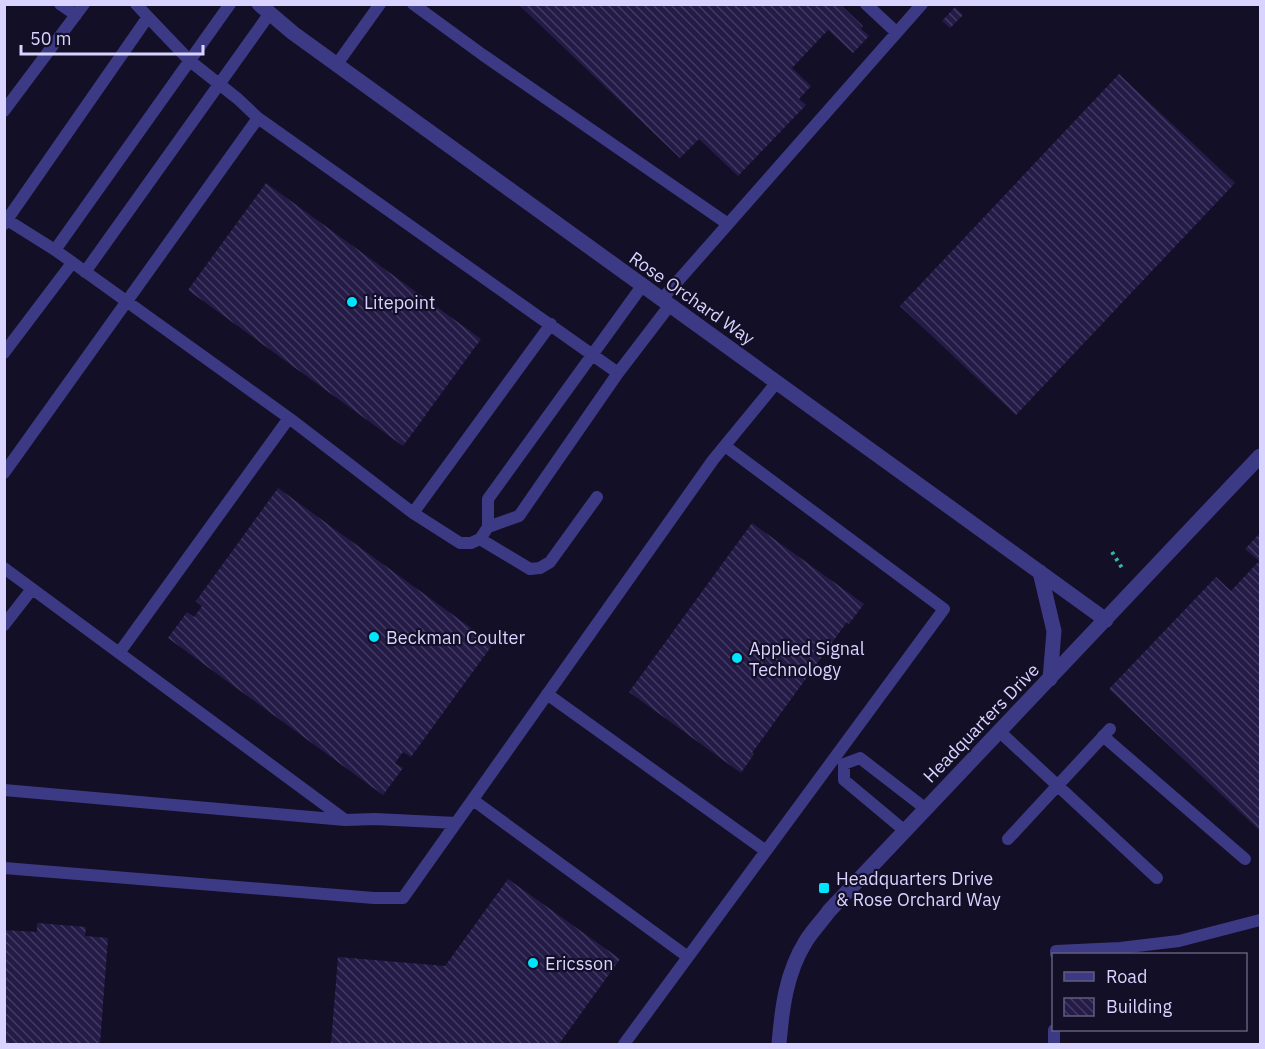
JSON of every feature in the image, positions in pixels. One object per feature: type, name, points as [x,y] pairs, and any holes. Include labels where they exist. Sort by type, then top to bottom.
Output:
[{"type":"street","name":"Rose Orchard Way","points":[[264,9],[642,286],[1106,620]]},
{"type":"street","name":"Headquarters Drive","points":[[779,1044],[781,1016],[789,978],[806,941],[829,912],[1260,456]]},
{"type":"street","points":[[1040,572],[1054,631],[1050,679]]},
{"type":"lane","points":[[60,4],[76,15]]},
{"type":"lane","points":[[4,111],[84,4]]},
{"type":"lane","points":[[136,4],[190,61],[258,118],[618,373]]},
{"type":"lane","points":[[55,250],[230,4]]},
{"type":"lane","points":[[337,64],[380,4]]},
{"type":"lane","points":[[413,4],[728,224]]},
{"type":"lane","points":[[866,4],[896,32]]},
{"type":"lane","points":[[488,527],[519,516],[666,302],[728,224],[922,4]]},
{"type":"lane","points":[[85,272],[220,85],[264,9]]},
{"type":"lane","points":[[148,17],[6,220],[55,250],[289,418],[413,513],[460,543],[471,543],[480,539],[488,527],[488,500],[642,286]]},
{"type":"lane","points":[[4,473],[258,118]]},
{"type":"lane","points":[[4,353],[72,263]]},
{"type":"lane","points":[[413,513],[551,324]]},
{"type":"lane","points":[[4,868],[374,898],[403,898],[713,460],[777,382]]},
{"type":"lane","points":[[119,653],[289,418]]},
{"type":"lane","points":[[624,1044],[766,851],[840,761],[944,609],[725,446]]},
{"type":"lane","points":[[480,539],[530,569],[540,568],[550,562],[597,497]]},
{"type":"lane","points":[[4,568],[345,820]]},
{"type":"lane","points":[[4,625],[32,589]]},
{"type":"lane","points":[[547,694],[766,851]]},
{"type":"lane","points":[[1000,732],[1157,879]]},
{"type":"lane","points":[[1008,839],[1106,732],[1245,859]]},
{"type":"lane","points":[[840,761],[860,758],[926,809]]},
{"type":"lane","points":[[840,761],[844,780],[905,831]]},
{"type":"lane","points":[[4,790],[345,820],[375,819],[456,823]]},
{"type":"lane","points":[[473,800],[688,957]]},
{"type":"lane","points":[[1056,953],[1056,951],[1120,948],[1179,940],[1260,920]]},
{"type":"path","points":[[1112,552],[1122,568]]},
{"type":"building","points":[[518,4],[840,4],[863,26],[861,29],[869,36],[853,53],[828,30],[792,68],[811,86],[799,99],[806,105],[738,176],[699,139],[680,158]]},
{"type":"building","points":[[955,7],[963,15],[950,28],[942,21]]},
{"type":"building","points":[[1119,74],[1235,183],[1016,415],[900,306]]},
{"type":"building","points":[[266,183],[481,339],[403,446],[188,290]]},
{"type":"building","points":[[278,488],[493,644],[411,757],[403,752],[395,763],[403,768],[383,795],[168,638],[187,612],[194,617],[202,606],[196,601]]},
{"type":"building","name":"Applied Signal Technology","points":[[752,523],[864,604],[849,624],[847,622],[752,753],[754,754],[741,773],[629,692]]},
{"type":"building","points":[[1260,533],[1260,831],[1109,689],[1216,577],[1231,591],[1259,561],[1245,549]]},
{"type":"building","name":"Ericsson","points":[[508,879],[620,959],[559,1044],[331,1044],[338,957],[445,966]]},
{"type":"building","points":[[37,923],[86,927],[85,936],[108,938],[100,1044],[4,1044],[4,930],[37,932]]},
{"type":"place","name":"Litepoint","points":[[352,302]]},
{"type":"place","name":"Beckman Coulter","points":[[374,637]]},
{"type":"place","name":"Applied Signal Technology","points":[[737,658]]},
{"type":"place","name":"Headquarters Drive & Rose Orchard Way","points":[[824,888]]},
{"type":"place","name":"Ericsson","points":[[533,963]]}]
